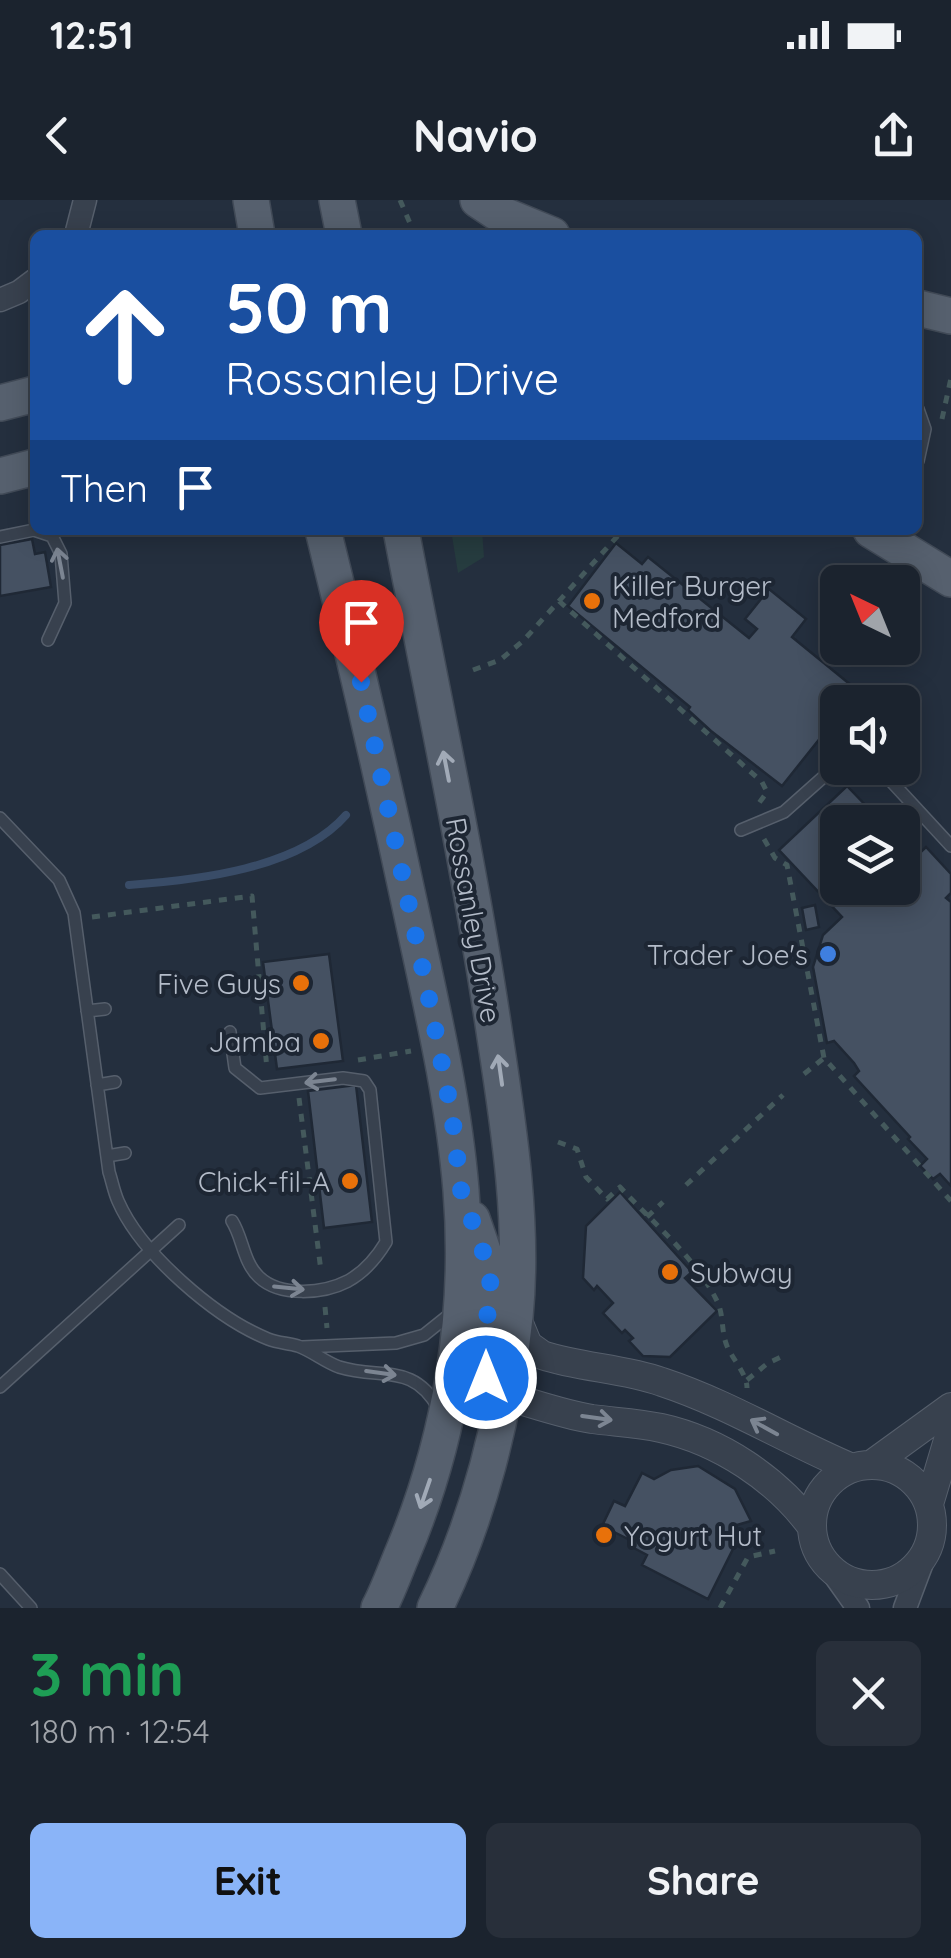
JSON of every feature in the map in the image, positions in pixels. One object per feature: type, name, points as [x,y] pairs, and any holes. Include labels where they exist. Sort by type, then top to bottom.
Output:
[{"type":"main road","points":[[250,200],[256,230]]},
{"type":"main road","points":[[338,200],[343,230]]},
{"type":"main road","points":[[478,200],[540,230]]},
{"type":"main road","points":[[922,309],[951,316]]},
{"type":"main road","points":[[0,404],[30,395]]},
{"type":"main road","points":[[0,476],[30,468]]},
{"type":"main road","name":"Rossanley Drive","points":[[324,535],[370,720],[430,1003],[452,1115],[461,1190],[459,1343],[445,1421],[415,1523],[379,1608]]},
{"type":"main road","name":"Rossanley Drive","points":[[402,535],[485,965],[504,1094],[516,1238],[515,1314],[502,1395]]},
{"type":"main road","points":[[879,535],[951,579]]},
{"type":"main road","points":[[435,1608],[475,1510],[502,1395],[486,1378],[483,1366],[491,1274],[461,1190]]},
{"type":"street","points":[[77,230],[85,200]]},
{"type":"street","points":[[0,300],[30,283]]},
{"type":"street","points":[[515,1314],[528,1344],[542,1355],[658,1380],[720,1403],[792,1442],[862,1467],[890,1467],[920,1488],[929,1504]]},
{"type":"street","points":[[502,1395],[590,1418],[664,1429],[701,1442],[757,1472],[798,1508],[812,1527]]},
{"type":"street","points":[[858,1608],[814,1543],[814,1508],[836,1478],[862,1467],[951,1407]]},
{"type":"street","points":[[905,1608],[932,1536],[929,1504],[951,1430]]},
{"type":"street","points":[[831,1570],[844,1579],[875,1586],[905,1576],[926,1552]]},
{"type":"lane","points":[[0,537],[30,531]]},
{"type":"lane","points":[[48,640],[65,603],[61,554],[49,535]]},
{"type":"lane","points":[[741,830],[784,812],[820,780]]},
{"type":"lane","points":[[895,785],[951,846]]},
{"type":"lane","points":[[0,818],[44,861],[68,895],[74,913],[107,1156],[118,1201],[151,1247],[210,1304],[270,1340],[300,1347],[339,1367],[417,1381],[430,1394],[445,1421]]},
{"type":"lane","points":[[87,1012],[106,1009]]},
{"type":"lane","points":[[230,1032],[236,1068],[260,1088],[356,1077],[364,1081],[370,1090],[386,1242],[371,1263],[350,1280],[286,1292],[255,1274],[232,1220]]},
{"type":"lane","points":[[97,1085],[116,1082]]},
{"type":"lane","points":[[107,1156],[125,1154]]},
{"type":"lane","points":[[0,1387],[179,1225]]},
{"type":"lane","points":[[300,1347],[396,1343],[424,1335],[461,1305]]},
{"type":"lane","points":[[0,1574],[32,1608]]},
{"type":"path","points":[[400,200],[413,230]]},
{"type":"path","points":[[940,430],[951,378]]},
{"type":"path","points":[[473,670],[500,660],[523,641],[618,535]]},
{"type":"path","points":[[559,601],[762,782],[767,792],[755,810]]},
{"type":"path","points":[[764,839],[775,858],[787,864],[824,1058],[951,1201]]},
{"type":"path","points":[[92,917],[252,896],[268,1075],[281,1075],[284,1097],[298,1095],[328,1328]]},
{"type":"path","points":[[355,1061],[410,1050]]},
{"type":"path","points":[[804,1074],[824,1058]]},
{"type":"path","points":[[686,1185],[782,1095]]},
{"type":"path","points":[[558,1142],[578,1149],[586,1176],[607,1199],[620,1188],[704,1280],[720,1305],[723,1336],[733,1360],[747,1380],[746,1397]]},
{"type":"path","points":[[647,1217],[662,1202]]},
{"type":"path","points":[[747,1380],[781,1357]]},
{"type":"path","points":[[720,1608],[748,1557],[775,1552]]},
{"type":"green space","points":[[452,535],[482,535],[484,557],[458,573]]},
{"type":"building","points":[[32,539],[35,554],[45,552],[51,587],[0,596],[0,545]]},
{"type":"building","points":[[616,543],[642,564],[648,557],[749,638],[757,629],[745,619],[769,589],[806,619],[792,637],[820,660],[820,665],[826,665],[851,685],[820,685],[820,738],[782,786],[711,731],[688,710],[690,707],[568,606]]},
{"type":"building","points":[[847,786],[865,805],[827,805]]},
{"type":"building","points":[[820,811],[820,894],[779,850]]},
{"type":"building","points":[[926,847],[951,874],[951,893],[946,898],[951,902],[951,1186],[940,1174],[933,1179],[920,1166],[927,1159],[854,1076],[859,1071],[854,1063],[834,1041],[827,1043],[813,967],[823,935],[842,917],[831,905],[920,905],[920,853]]},
{"type":"building","points":[[815,905],[819,927],[806,930],[802,908]]},
{"type":"building","points":[[329,954],[343,1061],[277,1069],[263,962]]},
{"type":"building","points":[[356,1085],[372,1222],[324,1228],[308,1091]]},
{"type":"building","points":[[620,1192],[692,1272],[685,1278],[717,1311],[670,1357],[643,1356],[629,1341],[633,1338],[625,1330],[622,1333],[603,1313],[613,1303],[583,1278],[586,1226]]},
{"type":"building","points":[[698,1466],[735,1489],[751,1521],[737,1525],[737,1541],[708,1599],[642,1565],[647,1555],[632,1547],[634,1542],[602,1526],[614,1501],[625,1506],[642,1473],[654,1479],[671,1470]]},
{"type":"waterway","points":[[129,885],[215,875],[275,860],[326,833],[346,815]]},
{"type":"place","name":"Killer Burger Medford","points":[[592,601]]},
{"type":"place","name":"Trader Joe's","points":[[828,954]]},
{"type":"place","name":"Five Guys","points":[[301,983]]},
{"type":"place","name":"Jamba","points":[[321,1041]]},
{"type":"place","name":"Chick-fil-A","points":[[350,1181]]},
{"type":"place","name":"Subway","points":[[670,1272]]},
{"type":"place","name":"Yogurt Hut","points":[[604,1535]]},
{"type":"route","points":[[361,682],[430,1003],[452,1115],[461,1190],[491,1274],[483,1366],[486,1378]]}]
